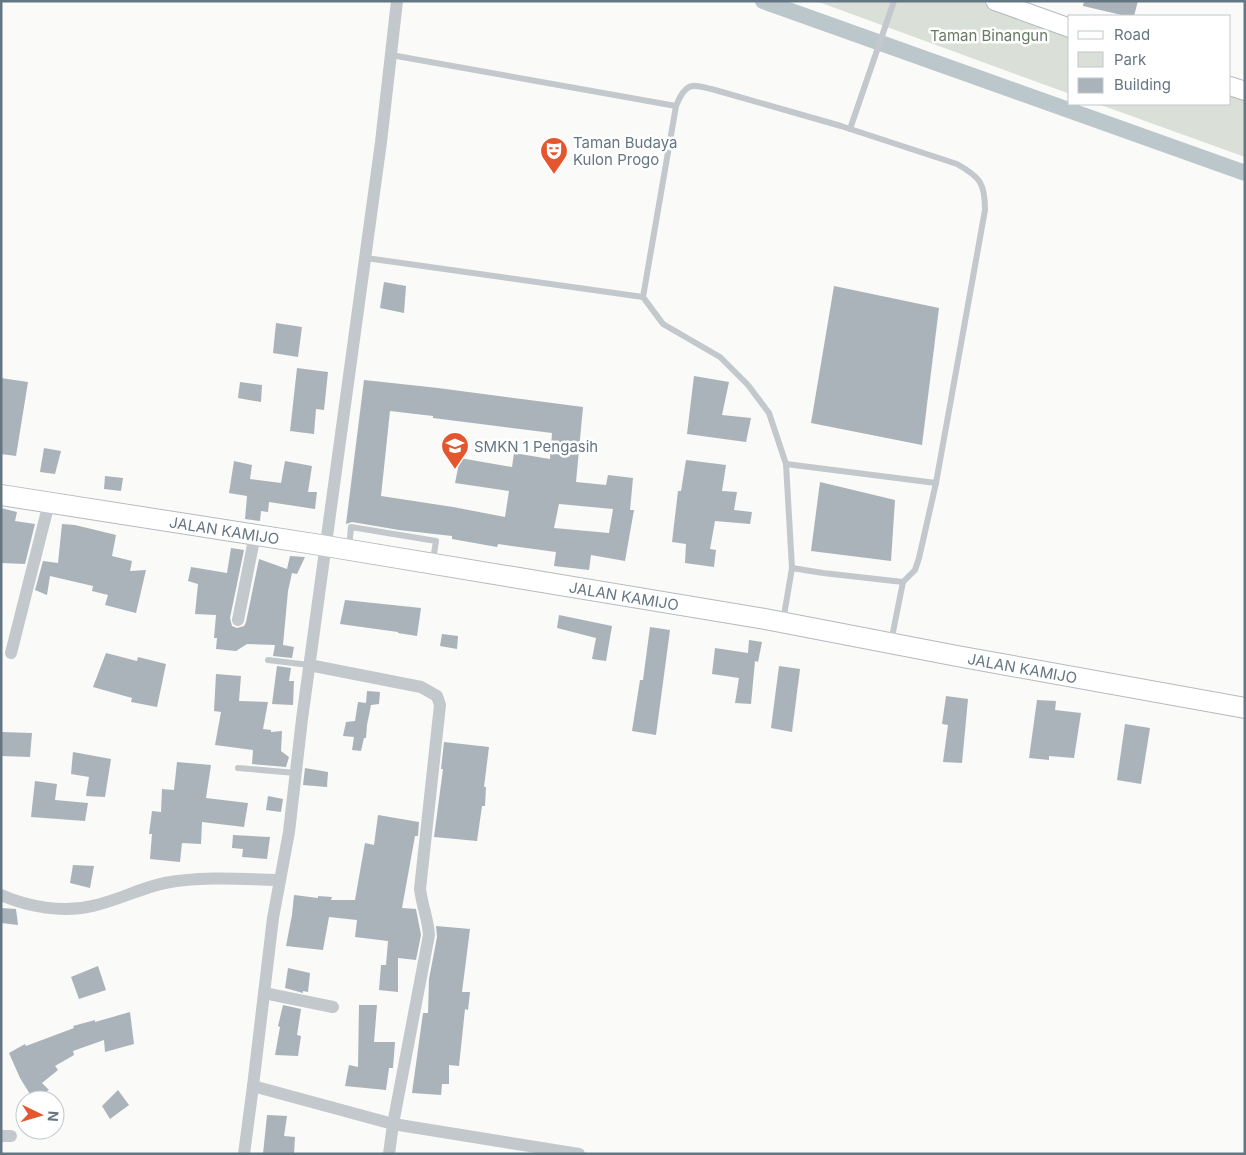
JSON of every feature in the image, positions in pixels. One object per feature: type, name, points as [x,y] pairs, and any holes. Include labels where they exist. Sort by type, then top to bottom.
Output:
[{"type":"main road","points":[[996,1],[1068,27]]},
{"type":"main road","points":[[1231,86],[1245,91]]},
{"type":"main road","name":"JALAN KAMIJO","points":[[1,495],[348,549],[783,622],[1245,708]]},
{"type":"street","points":[[244,1154],[274,918],[289,832],[366,258],[397,1]]},
{"type":"street","points":[[11,653],[49,503]]},
{"type":"street","points":[[238,620],[255,535]]},
{"type":"street","points":[[310,665],[421,687],[437,696],[440,705],[420,889],[428,920],[429,935],[389,1154]]},
{"type":"street","points":[[1,896],[30,905],[68,908],[91,906],[148,887],[167,883],[224,878],[280,880]]},
{"type":"street","points":[[264,993],[333,1007]]},
{"type":"street","points":[[252,1086],[393,1124],[579,1154]]},
{"type":"lane","points":[[850,129],[894,1]]},
{"type":"lane","points":[[391,55],[676,106]]},
{"type":"lane","points":[[643,298],[676,106],[682,91],[687,87],[702,87],[850,129],[957,164],[973,173],[985,193],[985,210],[936,483],[919,558],[915,570],[903,582],[891,643]]},
{"type":"lane","points":[[366,258],[643,298],[663,324],[720,357],[748,385],[769,413],[786,464],[792,568],[783,622]]},
{"type":"lane","points":[[786,464],[936,483]]},
{"type":"lane","points":[[792,568],[903,582]]},
{"type":"lane","points":[[268,660],[310,665]]},
{"type":"lane","points":[[238,768],[296,773]]},
{"type":"green space","name":"Taman Binangun","points":[[816,1],[980,1],[1068,33],[1068,93]]},
{"type":"green space","points":[[1231,94],[1245,99],[1245,157],[1101,105],[1231,105]]},
{"type":"building","points":[[1084,1],[1138,1],[1134,15],[1122,15],[1083,6]]},
{"type":"building","points":[[384,282],[406,286],[404,313],[380,308]]},
{"type":"building","points":[[834,286],[939,308],[922,445],[811,423]]},
{"type":"building","points":[[276,323],[302,327],[298,357],[273,353]]},
{"type":"building","points":[[297,368],[328,372],[324,410],[316,409],[314,434],[290,431]]},
{"type":"building","points":[[694,376],[729,382],[722,415],[751,418],[746,442],[687,434]]},
{"type":"building","points":[[1,378],[28,382],[16,456],[1,454]]},
{"type":"building","points":[[364,380],[583,407],[576,482],[606,485],[608,475],[633,478],[630,510],[634,510],[625,561],[591,555],[589,570],[554,566],[556,552],[498,544],[497,547],[452,539],[452,536],[352,522],[346,524]],"holes":[[[390,411],[552,433],[550,459],[514,453],[512,467],[460,458],[455,483],[509,491],[505,517],[381,496]],[[559,504],[613,509],[609,533],[554,528]]]},
{"type":"building","points":[[240,382],[262,385],[261,402],[238,398]]},
{"type":"building","points":[[44,448],[61,451],[55,474],[40,472]]},
{"type":"building","points":[[686,460],[726,465],[722,491],[737,492],[734,510],[752,512],[750,524],[715,521],[710,549],[716,550],[714,567],[685,563],[686,544],[672,542],[678,491],[681,491]]},
{"type":"building","points":[[234,461],[252,465],[250,479],[281,483],[285,461],[312,466],[308,492],[317,492],[315,509],[269,502],[268,512],[261,511],[260,521],[245,519],[247,496],[229,493]]},
{"type":"building","points":[[105,476],[123,478],[121,491],[104,489]]},
{"type":"building","points":[[820,482],[895,500],[891,561],[811,551]]},
{"type":"building","points":[[1,508],[17,512],[15,521],[35,524],[25,564],[1,563]]},
{"type":"building","points":[[62,524],[75,525],[116,535],[112,556],[132,561],[130,571],[146,570],[136,613],[105,605],[108,595],[92,591],[93,586],[50,576],[47,595],[35,590],[43,561],[58,563]]},
{"type":"building","points":[[231,548],[244,550],[230,618],[232,626],[237,628],[244,626],[246,622],[259,559],[287,569],[290,556],[305,557],[297,574],[292,573],[288,591],[283,645],[294,647],[292,658],[273,656],[275,645],[247,644],[236,651],[216,649],[217,638],[214,638],[216,615],[195,614],[198,584],[188,581],[191,567],[227,573]]},
{"type":"building","points":[[345,600],[421,608],[417,636],[340,624]]},
{"type":"building","points":[[559,615],[612,626],[606,661],[592,659],[596,638],[557,628]]},
{"type":"building","points":[[650,627],[670,630],[656,735],[632,731],[640,680],[643,680]]},
{"type":"building","points":[[442,634],[458,636],[457,649],[440,646]]},
{"type":"building","points":[[749,640],[762,642],[758,662],[755,661],[751,704],[735,703],[739,678],[712,674],[715,648],[748,653]]},
{"type":"building","points":[[106,653],[137,661],[138,657],[166,664],[157,707],[131,702],[132,698],[93,687]]},
{"type":"building","points":[[277,666],[291,668],[289,681],[294,681],[293,705],[272,704]]},
{"type":"building","points":[[779,666],[800,669],[792,732],[771,728]]},
{"type":"building","points":[[216,674],[241,676],[239,701],[268,702],[263,729],[271,730],[271,732],[282,731],[281,751],[289,757],[286,767],[252,764],[253,750],[215,745],[221,712],[214,711]]},
{"type":"building","points":[[367,691],[380,692],[379,704],[371,705],[366,738],[364,738],[361,751],[352,750],[354,737],[343,736],[346,722],[355,721],[358,702],[366,703]]},
{"type":"building","points":[[946,696],[968,699],[962,763],[943,762],[948,725],[942,724]]},
{"type":"building","points":[[1037,700],[1056,701],[1055,710],[1081,713],[1074,758],[1049,756],[1049,760],[1029,758]]},
{"type":"building","points":[[1125,724],[1150,728],[1141,784],[1117,780]]},
{"type":"building","points":[[1,732],[32,733],[30,757],[1,756]]},
{"type":"building","points":[[444,742],[489,747],[484,787],[486,787],[485,806],[482,806],[477,841],[434,837],[443,769],[441,769]]},
{"type":"building","points":[[73,752],[111,759],[105,797],[86,796],[89,777],[71,774]]},
{"type":"building","points":[[177,762],[211,765],[206,798],[248,803],[244,827],[202,822],[201,844],[182,843],[180,862],[150,859],[152,834],[149,834],[152,811],[161,812],[162,789],[174,790]]},
{"type":"building","points":[[305,768],[328,772],[327,787],[303,785]]},
{"type":"building","points":[[35,781],[57,784],[55,800],[88,803],[85,821],[31,817]]},
{"type":"building","points":[[268,796],[283,799],[281,812],[266,810]]},
{"type":"building","points":[[378,815],[419,822],[418,836],[415,836],[402,908],[416,909],[421,935],[416,960],[398,958],[398,992],[379,990],[381,965],[386,965],[388,941],[355,937],[357,920],[329,917],[323,950],[286,946],[294,895],[318,898],[318,896],[332,897],[331,900],[355,900],[365,843],[374,845]]},
{"type":"building","points":[[233,835],[270,837],[267,859],[242,857],[243,849],[232,848]]},
{"type":"building","points":[[73,865],[94,866],[90,888],[70,883]]},
{"type":"building","points":[[1,908],[16,909],[18,925],[1,923]]},
{"type":"building","points":[[436,926],[470,929],[462,992],[470,992],[468,1010],[465,1009],[459,1066],[449,1065],[449,1084],[442,1084],[441,1095],[412,1093],[423,1013],[428,1013],[429,979],[437,937]]},
{"type":"building","points":[[98,966],[106,990],[79,999],[71,977]]},
{"type":"building","points":[[288,968],[310,973],[308,992],[303,991],[303,993],[285,988]]},
{"type":"building","points":[[283,1005],[301,1009],[297,1035],[301,1036],[298,1056],[275,1055],[280,1027],[278,1026]]},
{"type":"building","points":[[359,1005],[377,1005],[374,1042],[395,1042],[393,1068],[389,1068],[386,1090],[345,1086],[349,1065],[358,1067]]},
{"type":"building","points":[[130,1012],[134,1044],[105,1052],[104,1040],[73,1051],[74,1055],[55,1066],[58,1070],[42,1083],[49,1090],[27,1090],[9,1053],[25,1044],[26,1046],[74,1028],[73,1026],[95,1020],[95,1022]]},
{"type":"building","points":[[118,1090],[129,1105],[110,1119],[102,1106]]},
{"type":"building","points":[[267,1115],[287,1116],[284,1136],[295,1137],[294,1154],[263,1154]]},
{"type":"waterway","points":[[763,1],[1245,173]]},
{"type":"place","name":"Taman Budaya Kulon Progo","points":[[554,175]]},
{"type":"place","name":"SMKN 1 Pengasih","points":[[455,470]]}]
